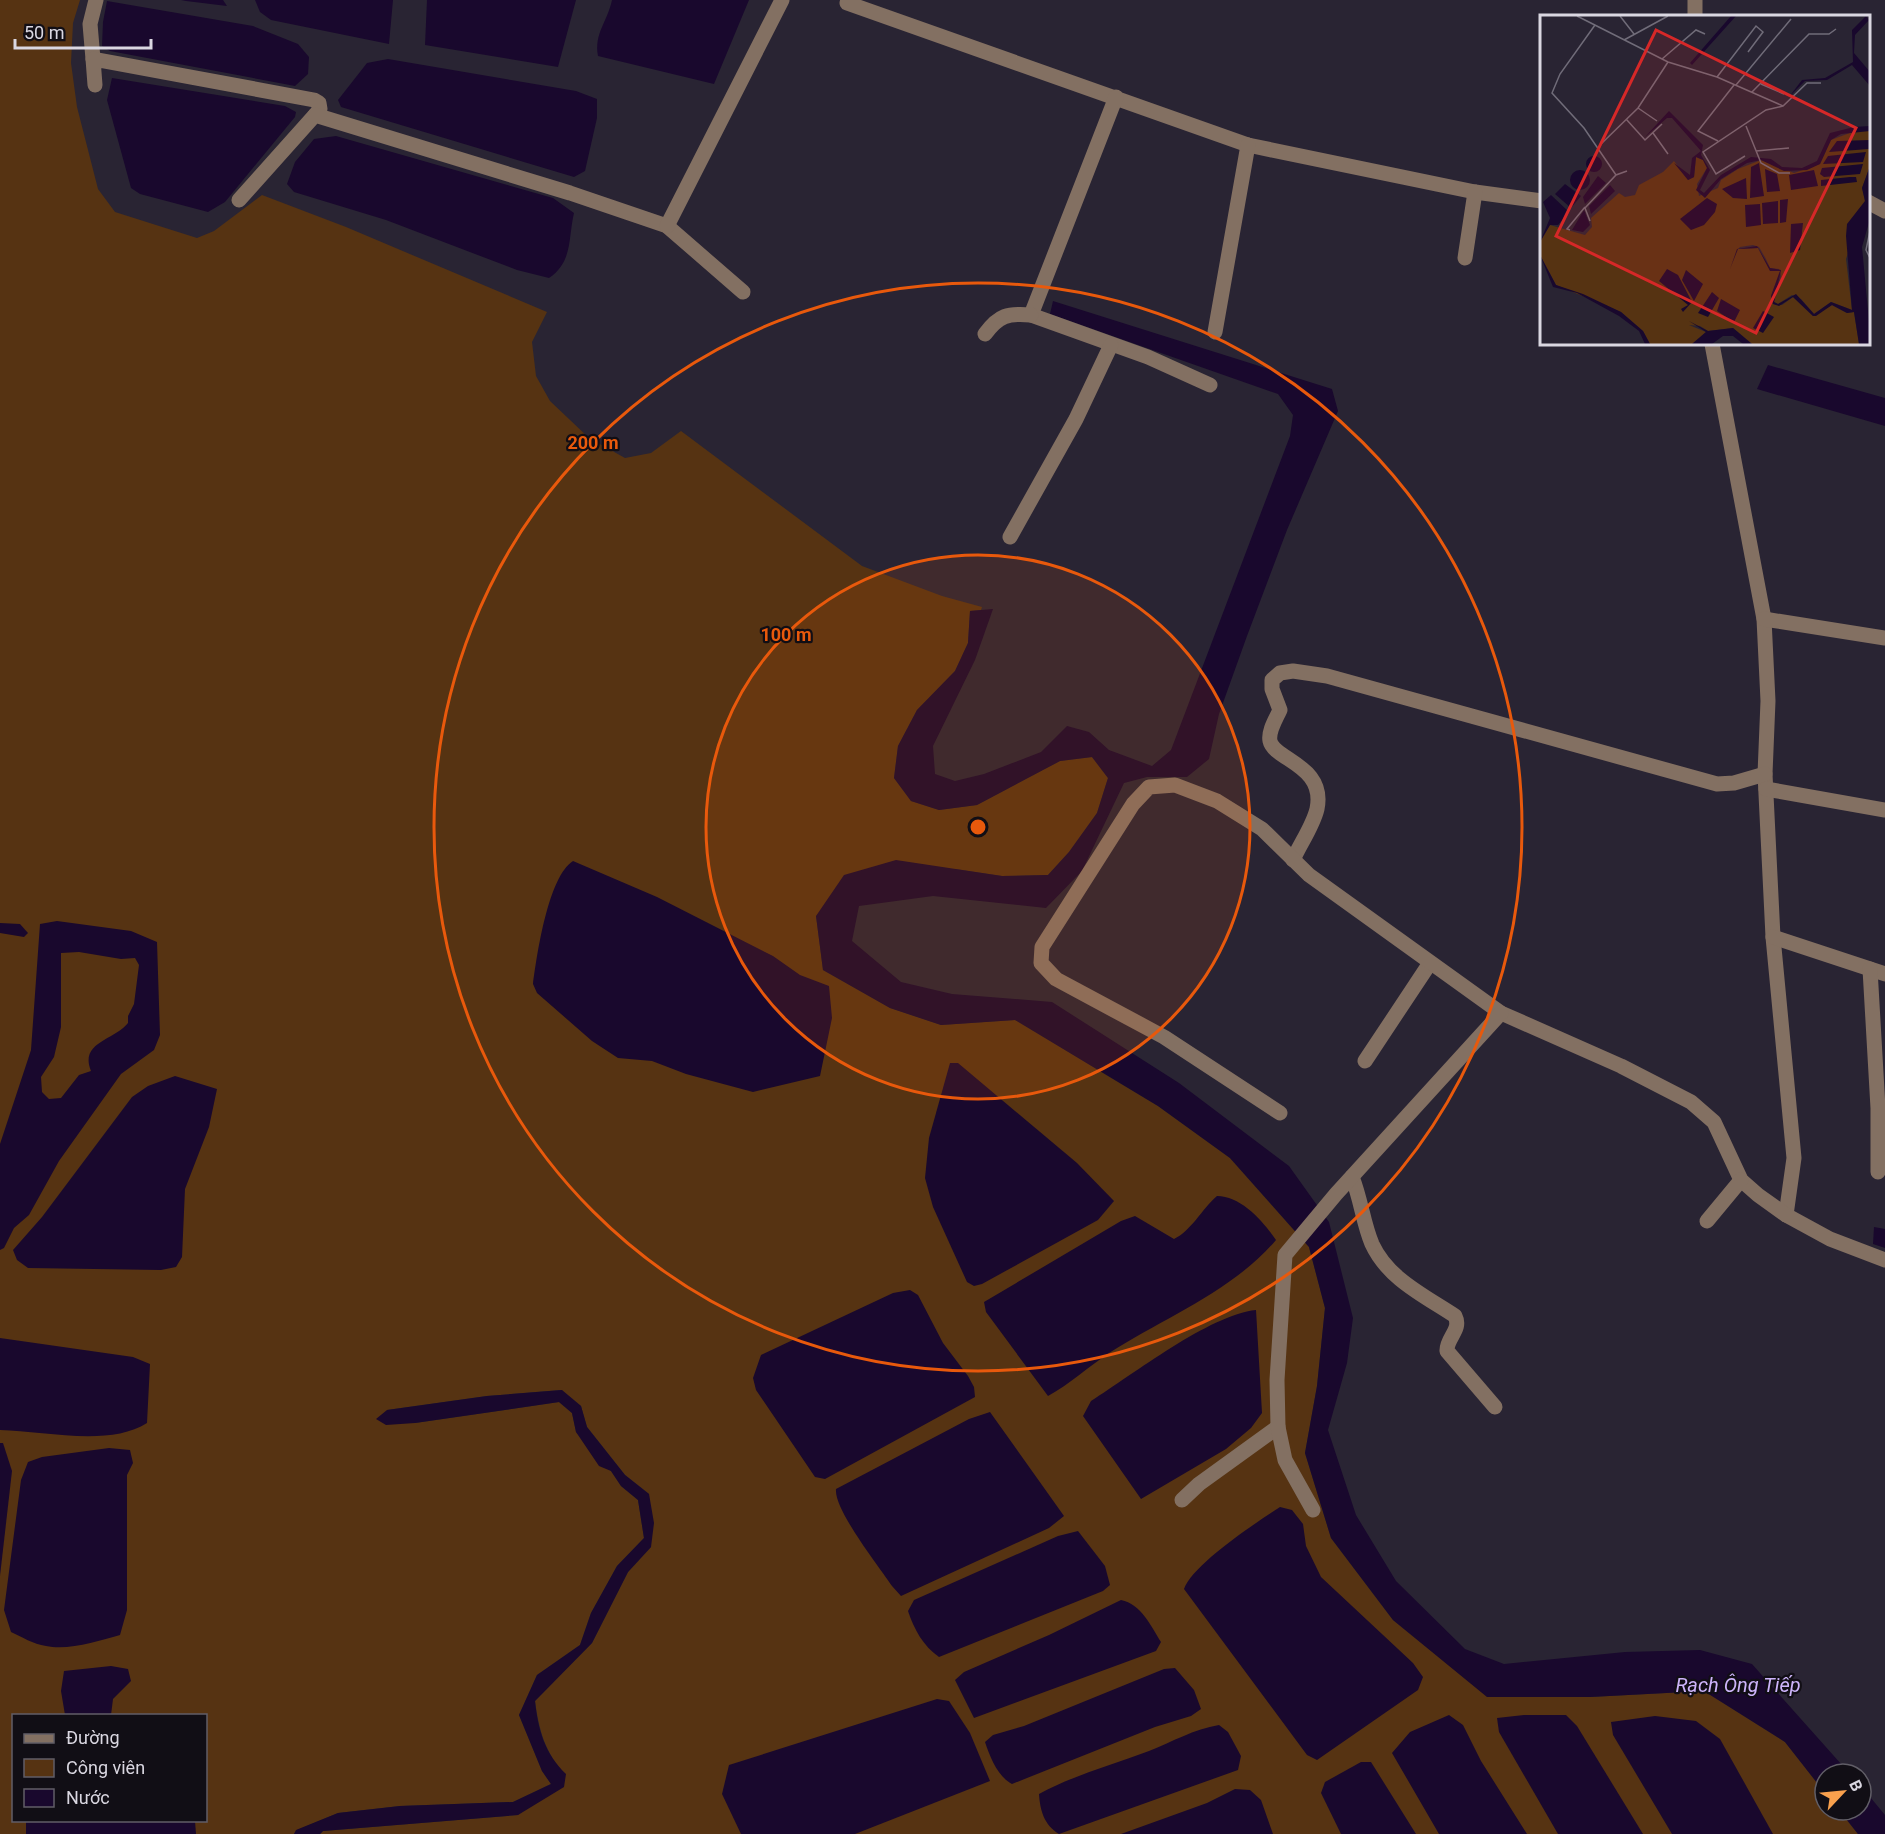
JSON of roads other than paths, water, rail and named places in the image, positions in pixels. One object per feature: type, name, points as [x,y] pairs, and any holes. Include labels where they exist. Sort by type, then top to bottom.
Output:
[{"type":"street","points":[[95,85],[90,24],[96,0]]},
{"type":"street","points":[[667,225],[782,0]]},
{"type":"street","points":[[847,3],[1248,145],[1475,192],[1540,201]]},
{"type":"street","points":[[93,59],[314,100],[319,103],[320,109],[239,200]]},
{"type":"street","points":[[1031,315],[1116,97]]},
{"type":"street","points":[[315,115],[667,225],[742,292]]},
{"type":"street","points":[[1215,332],[1248,145]]},
{"type":"street","points":[[1465,258],[1475,192]]},
{"type":"street","points":[[1870,203],[1885,211]]},
{"type":"street","points":[[985,334],[1002,315],[1010,313],[1031,315],[1148,357],[1210,385]]},
{"type":"street","points":[[1010,537],[1077,419],[1111,345]]},
{"type":"street","points":[[1712,345],[1764,618],[1768,701],[1765,782],[1773,938],[1794,1158],[1786,1215]]},
{"type":"street","points":[[1764,618],[1885,638]]},
{"type":"street","points":[[1293,860],[1317,809],[1317,793],[1310,776],[1302,766],[1275,750],[1270,743],[1269,734],[1280,710],[1272,689],[1272,680],[1280,673],[1293,670],[1327,676],[1471,714],[1717,784],[1765,782],[1885,810]]},
{"type":"street","points":[[1281,1113],[1164,1037],[1056,979],[1041,963],[1042,946],[1133,804],[1149,787],[1175,785],[1217,801],[1262,829],[1293,860],[1501,1013],[1621,1066],[1691,1102],[1714,1122],[1742,1179],[1786,1215],[1830,1239],[1885,1260]]},
{"type":"street","points":[[1773,938],[1878,971],[1878,1172]]},
{"type":"street","points":[[1365,1061],[1430,963]]},
{"type":"street","points":[[1313,1510],[1285,1460],[1278,1427],[1277,1380],[1285,1256],[1336,1194],[1501,1013]]},
{"type":"street","points":[[1352,1177],[1372,1242],[1380,1257],[1404,1283],[1455,1316],[1457,1327],[1447,1345],[1447,1351],[1495,1407]]},
{"type":"street","points":[[1707,1221],[1742,1179]]},
{"type":"street","points":[[1182,1500],[1199,1484],[1278,1427]]},
{"type":"water","points":[[181,0],[223,0],[227,6],[186,1]]},
{"type":"water","points":[[255,0],[393,0],[389,44],[271,20],[260,12]]},
{"type":"water","points":[[427,0],[576,0],[558,67],[425,45]]},
{"type":"water","points":[[612,0],[749,0],[714,84],[598,56],[599,34]]},
{"type":"water","points":[[107,1],[253,26],[298,44],[309,57],[308,74],[295,86],[110,51],[102,46]]},
{"type":"water","points":[[388,59],[576,91],[597,99],[597,118],[585,171],[574,177],[341,107],[338,100],[367,63]]},
{"type":"water","points":[[112,78],[285,106],[296,112],[295,117],[225,202],[208,212],[140,194],[131,188],[107,100]]},
{"type":"water","points":[[336,136],[553,198],[574,213],[568,249],[562,265],[549,278],[517,270],[386,220],[294,192],[287,184],[295,162],[314,139]]},
{"type":"water","name":"Rạch Ông Tiếp","points":[[1053,301],[1332,389],[1338,411],[1287,530],[1247,636],[1219,714],[1209,759],[1187,777],[1147,777],[1124,783],[1082,871],[1046,908],[933,896],[859,906],[852,941],[901,982],[952,994],[1052,1002],[1179,1083],[1289,1166],[1329,1222],[1353,1318],[1347,1363],[1328,1430],[1356,1515],[1396,1581],[1465,1649],[1504,1664],[1625,1652],[1700,1650],[1752,1664],[1839,1762],[1813,1762],[1813,1778],[1785,1742],[1704,1691],[1590,1697],[1487,1697],[1393,1620],[1331,1538],[1305,1453],[1317,1386],[1325,1308],[1309,1247],[1230,1158],[1158,1106],[1015,1020],[941,1025],[890,1008],[823,970],[816,916],[844,875],[896,860],[1002,876],[1048,875],[1069,852],[1097,813],[1108,778],[1092,757],[1060,761],[977,805],[939,810],[911,801],[894,778],[898,746],[917,710],[955,671],[968,643],[970,611],[993,609],[975,660],[933,746],[935,774],[955,781],[984,774],[1041,752],[1067,726],[1089,732],[1109,750],[1152,766],[1171,750],[1290,436],[1293,415],[1278,394],[1050,314]]},
{"type":"water","points":[[1768,365],[1885,398],[1885,426],[1757,389]]},
{"type":"water","points":[[573,861],[657,897],[773,956],[800,975],[829,986],[832,1018],[820,1076],[753,1092],[686,1074],[652,1061],[618,1058],[592,1041],[537,993],[533,984],[550,899],[564,870]]},
{"type":"water","points":[[57,921],[131,931],[157,942],[160,1035],[154,1050],[121,1074],[59,1161],[29,1215],[14,1228],[4,1248],[0,1250],[0,1144],[31,1050],[40,924]],"holes":[[[79,952],[121,959],[135,958],[139,965],[134,1004],[128,1016],[128,1023],[94,1048],[89,1061],[91,1071],[79,1075],[61,1098],[49,1099],[42,1092],[41,1077],[54,1057],[61,1027],[61,953]]]},
{"type":"water","points":[[0,923],[20,924],[28,933],[24,937],[0,933]]},
{"type":"water","points":[[950,1063],[958,1063],[1077,1163],[1114,1201],[1098,1220],[982,1284],[974,1286],[967,1282],[933,1207],[925,1178],[929,1138]]},
{"type":"water","points":[[175,1076],[217,1089],[209,1127],[185,1189],[182,1257],[176,1267],[161,1270],[28,1268],[17,1260],[13,1250],[42,1217],[132,1097],[148,1086]]},
{"type":"water","points":[[1217,1196],[1235,1200],[1243,1205],[1265,1225],[1276,1240],[1240,1274],[1109,1353],[1048,1396],[986,1312],[984,1302],[1121,1221],[1135,1216],[1174,1239],[1186,1231]]},
{"type":"water","points":[[1874,1227],[1885,1229],[1885,1248],[1873,1244]]},
{"type":"water","points":[[910,1290],[918,1295],[943,1343],[968,1376],[974,1387],[975,1397],[825,1479],[815,1477],[756,1390],[753,1378],[761,1355],[893,1293]]},
{"type":"water","points":[[1256,1310],[1262,1413],[1251,1428],[1226,1449],[1141,1499],[1083,1416],[1091,1401],[1194,1334],[1237,1314]]},
{"type":"water","points":[[0,1338],[133,1357],[150,1364],[147,1423],[132,1430],[96,1436],[0,1430]]},
{"type":"water","points":[[562,1390],[581,1406],[587,1427],[625,1475],[649,1494],[654,1523],[651,1547],[628,1572],[592,1643],[535,1701],[544,1741],[553,1758],[566,1774],[564,1787],[518,1815],[323,1831],[320,1834],[294,1834],[296,1830],[338,1813],[400,1806],[513,1802],[551,1784],[542,1771],[519,1715],[537,1675],[580,1645],[591,1613],[617,1566],[644,1538],[638,1500],[621,1486],[611,1471],[599,1466],[576,1432],[572,1413],[559,1402],[415,1423],[386,1425],[376,1419],[387,1410],[487,1396]]},
{"type":"water","points":[[990,1412],[1064,1516],[1049,1528],[901,1596],[849,1523],[837,1498],[836,1489],[969,1419]]},
{"type":"water","points":[[0,1443],[3,1443],[12,1471],[0,1576]]},
{"type":"water","points":[[109,1448],[130,1450],[133,1463],[127,1475],[127,1610],[120,1635],[83,1645],[64,1647],[32,1642],[11,1632],[4,1610],[21,1480],[28,1462],[42,1457]]},
{"type":"water","points":[[1280,1507],[1292,1510],[1303,1524],[1306,1546],[1321,1577],[1413,1663],[1423,1677],[1418,1690],[1317,1760],[1307,1755],[1184,1589],[1190,1579],[1212,1556]]},
{"type":"water","points":[[1078,1531],[1105,1566],[1110,1585],[1103,1591],[939,1657],[920,1637],[908,1611],[914,1600],[1058,1536]]},
{"type":"water","points":[[1121,1600],[1134,1606],[1149,1623],[1161,1642],[1156,1651],[974,1718],[955,1680],[964,1672],[1049,1635]]},
{"type":"water","points":[[111,1666],[128,1669],[131,1681],[113,1699],[111,1714],[65,1714],[61,1691],[64,1671]]},
{"type":"water","points":[[1175,1668],[1194,1690],[1201,1709],[1191,1716],[1155,1727],[1012,1784],[995,1766],[985,1742],[993,1735],[1024,1726],[1164,1669]]},
{"type":"water","points":[[937,1699],[949,1701],[970,1733],[990,1781],[855,1834],[741,1834],[722,1794],[729,1765]]},
{"type":"water","points":[[1449,1715],[1463,1725],[1481,1761],[1527,1834],[1439,1834],[1392,1753],[1410,1732]]},
{"type":"water","points":[[1524,1715],[1566,1715],[1577,1726],[1643,1834],[1558,1834],[1499,1732],[1497,1718]]},
{"type":"water","points":[[1655,1716],[1696,1721],[1720,1739],[1773,1834],[1672,1834],[1613,1735],[1611,1722]]},
{"type":"water","points":[[1219,1725],[1228,1732],[1241,1756],[1238,1770],[1059,1834],[1046,1822],[1040,1806],[1039,1794],[1079,1776]]},
{"type":"water","points":[[1361,1762],[1371,1762],[1416,1834],[1341,1834],[1321,1793],[1325,1782]]},
{"type":"water","points":[[1235,1789],[1250,1790],[1261,1800],[1273,1834],[1121,1834],[1207,1803]]},
{"type":"water","points":[[1873,1800],[1885,1815],[1885,1834],[1858,1834],[1848,1822],[1873,1822]]},
{"type":"water","points":[[26,1822],[195,1822],[196,1834],[26,1834]]}]
